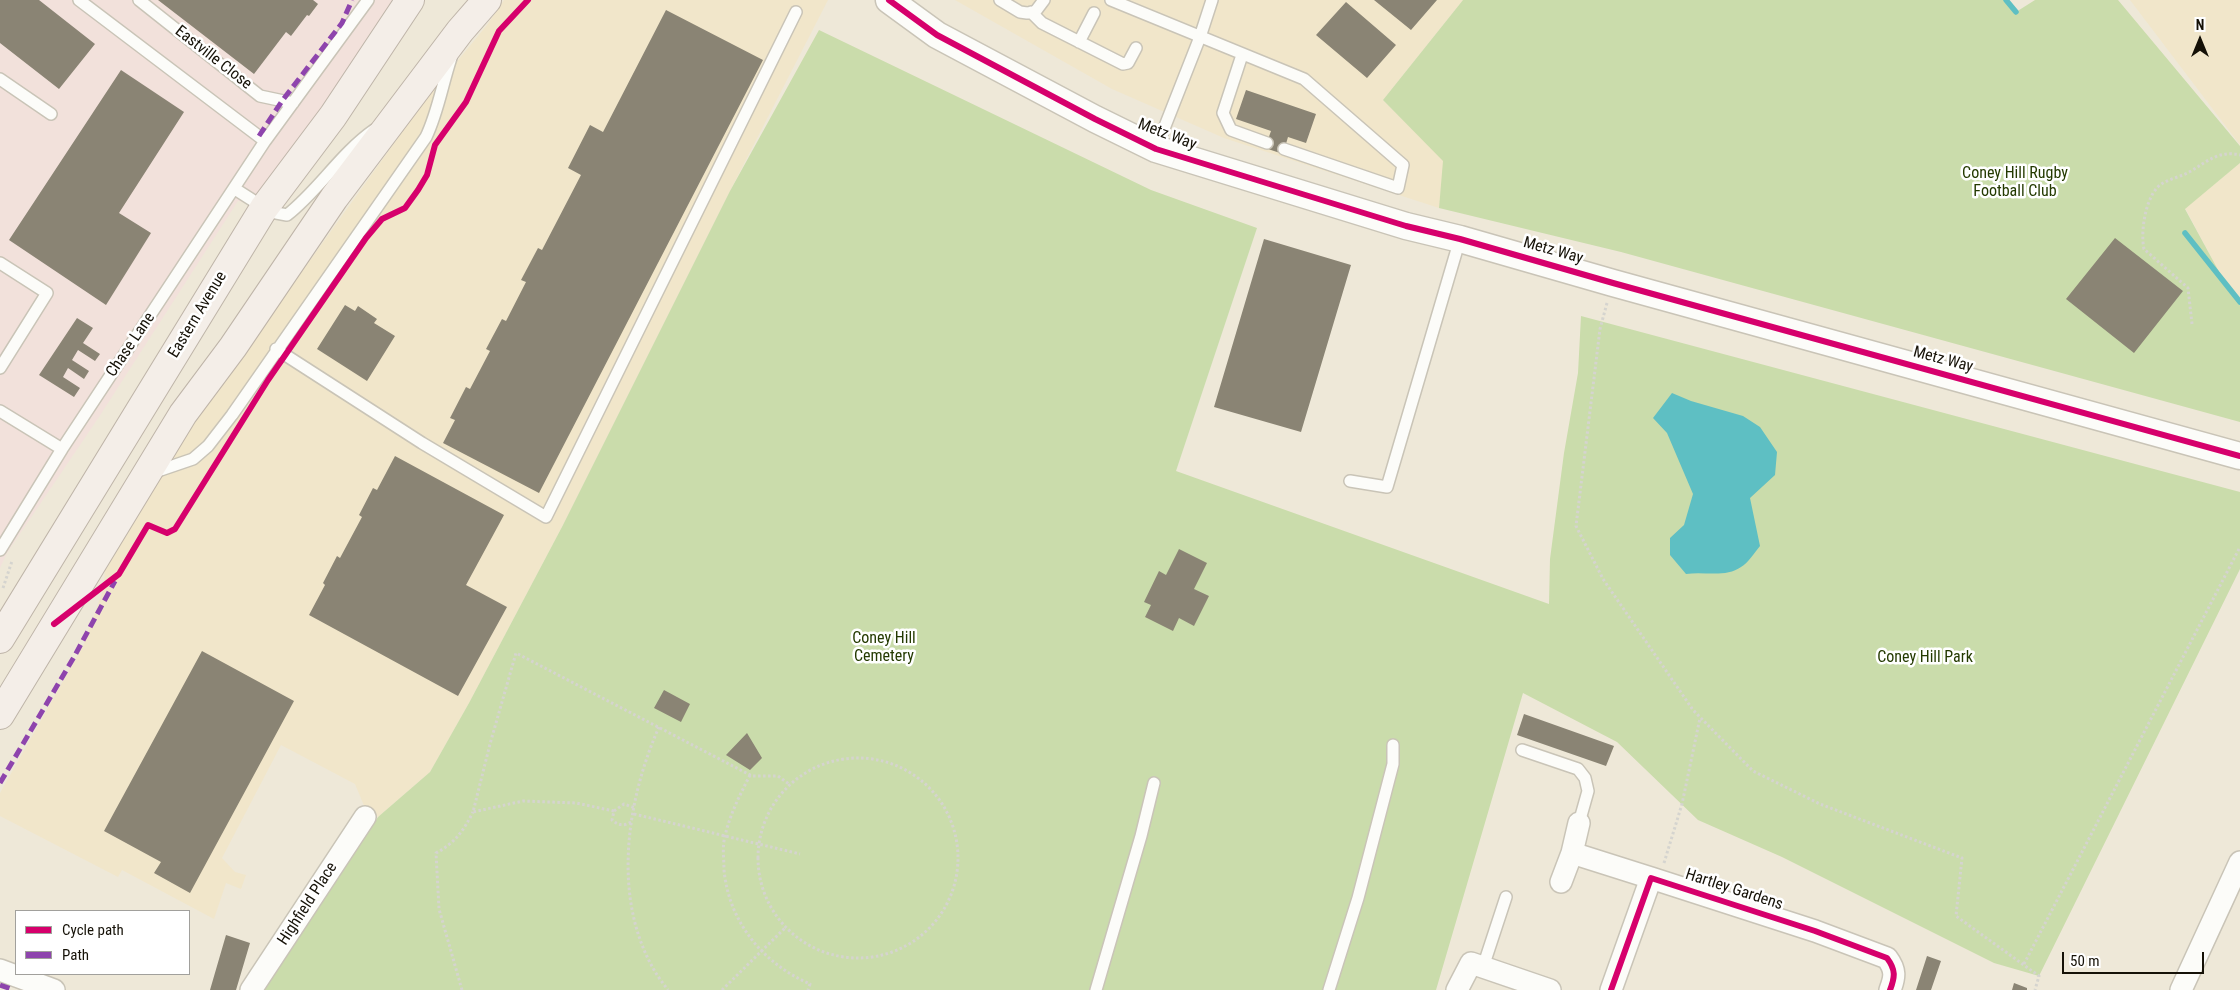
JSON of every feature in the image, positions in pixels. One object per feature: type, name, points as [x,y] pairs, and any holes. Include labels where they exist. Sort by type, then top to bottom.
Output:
[{"type":"highway","name":"Eastern Avenue","points":[[0,639],[264,208],[333,116],[410,0]]},
{"type":"highway","points":[[0,715],[183,414],[233,347],[334,198],[460,31],[487,0]]},
{"type":"street","name":"Metz Way","points":[[889,0],[936,35],[1156,149],[1406,226],[1460,239],[2240,456]]},
{"type":"street","name":"Highfield Place","points":[[251,990],[365,817]]},
{"type":"street","points":[[1561,882],[1572,852],[1579,823]]},
{"type":"street","name":"Hartley Gardens","points":[[1572,852],[1816,931],[1887,958],[1894,967],[1895,977],[1890,990]]},
{"type":"street","points":[[2180,990],[2240,862]]},
{"type":"street","points":[[1611,990],[1655,880]]},
{"type":"street","points":[[1457,990],[1471,962],[1550,990]]},
{"type":"street","points":[[0,970],[54,990]]},
{"type":"lane","points":[[79,0],[265,141]]},
{"type":"lane","name":"Eastville Close","points":[[139,0],[260,96],[293,103]]},
{"type":"lane","name":"Chase Lane","points":[[0,550],[62,448],[235,190],[265,141],[368,0]]},
{"type":"lane","points":[[1000,0],[1020,12],[1034,12],[1044,0]]},
{"type":"lane","points":[[1111,0],[1127,3],[1200,37],[1304,79],[1403,165],[1398,188],[1284,149]]},
{"type":"lane","points":[[1156,149],[1200,37],[1212,0]]},
{"type":"lane","points":[[276,349],[422,443],[546,517],[796,12]]},
{"type":"lane","points":[[1031,12],[1042,23],[1123,64],[1128,63],[1136,48]]},
{"type":"lane","points":[[1080,42],[1094,14]]},
{"type":"lane","points":[[144,476],[193,459],[208,446],[426,137],[435,118],[440,92],[460,31]]},
{"type":"lane","points":[[1242,55],[1223,113],[1231,130],[1267,143]]},
{"type":"lane","points":[[0,79],[51,114]]},
{"type":"lane","points":[[235,190],[264,208],[287,215],[306,200],[330,169],[360,140],[393,118]]},
{"type":"lane","points":[[1350,480],[1387,487],[1460,239]]},
{"type":"lane","points":[[0,263],[47,293],[0,368]]},
{"type":"lane","points":[[0,412],[62,448]]},
{"type":"lane","points":[[1329,990],[1358,898],[1392,764],[1394,745]]},
{"type":"lane","points":[[1522,750],[1578,769],[1585,778],[1588,791],[1579,823]]},
{"type":"lane","points":[[1096,990],[1141,836],[1154,783]]},
{"type":"lane","points":[[1483,967],[1506,897]]},
{"type":"path","points":[[2192,324],[2188,288],[2144,249],[2143,218],[2154,192],[2163,183],[2188,173],[2219,154],[2240,155]]},
{"type":"path","points":[[1613,283],[1600,329],[1576,526],[1603,580],[1692,710],[1753,771],[1820,804],[1962,858],[1956,916],[2039,976],[2035,990]]},
{"type":"path","points":[[2024,964],[2240,547]]},
{"type":"path","points":[[462,990],[438,909],[436,853],[449,846],[464,830],[473,812],[516,653],[750,776],[778,776],[789,784]]},
{"type":"path","points":[[1655,880],[1682,804],[1700,718]]},
{"type":"path","points":[[660,727],[643,770],[634,808],[628,871],[632,913],[652,967],[668,990]]},
{"type":"path","points":[[871,758],[889,762],[909,771],[926,782],[940,799],[950,819],[959,852],[954,889],[939,918],[919,938],[895,951],[879,956],[849,958],[832,955],[797,938],[786,927],[776,914],[764,891],[758,861],[759,845],[769,811],[789,784],[805,773],[841,760],[871,758]]},
{"type":"path","points":[[750,776],[732,812],[725,837],[723,855],[725,880],[737,916],[751,940],[778,966],[810,984],[808,990]]},
{"type":"path","points":[[473,812],[523,801],[576,803],[614,811]]},
{"type":"path","points":[[632,822],[625,825],[617,825],[612,820],[614,811],[624,804],[634,808]]},
{"type":"path","points":[[634,814],[800,854]]},
{"type":"path","points":[[722,990],[786,927]]},
{"type":"shaded area","points":[[0,0],[410,0],[264,208],[238,201],[99,417],[7,553],[0,568]]},
{"type":"shaded area","points":[[504,0],[828,0],[563,525],[469,703],[430,772],[378,817],[365,808],[355,784],[281,745],[222,858],[235,872],[246,875],[241,889],[226,883],[214,919],[122,870],[118,877],[0,816],[0,793],[84,644],[104,587],[105,563],[176,447],[423,103],[487,25]]},
{"type":"shaded area","points":[[955,0],[1463,0],[1383,100],[1444,161],[1439,208],[1224,138],[1112,89]]},
{"type":"shaded area","points":[[2130,0],[2240,0],[2240,145]]},
{"type":"shaded area","points":[[2240,163],[2240,302],[2229,290],[2185,208]]},
{"type":"green space","name":"Coney Hill Rugby Football Club","points":[[1463,0],[2006,0],[2016,12],[2035,0],[2118,0],[2240,146],[2240,163],[2185,209],[2229,290],[2240,302],[2240,422],[1621,252],[1439,208],[1443,161],[1383,100]]},
{"type":"green space","name":"Coney Hill Cemetery","points":[[819,30],[1151,190],[1257,228],[1176,471],[1549,604],[1550,559],[1564,453],[1578,373],[1581,316],[2240,492],[2240,569],[2039,976],[1994,963],[1782,857],[1698,820],[1617,742],[1523,693],[1436,990],[262,990],[378,817],[430,772],[469,703],[563,525],[730,191]]},
{"type":"water","points":[[1672,393],[1691,401],[1743,416],[1760,427],[1777,452],[1775,475],[1750,498],[1760,546],[1746,563],[1735,570],[1722,573],[1686,574],[1670,555],[1670,538],[1684,525],[1693,494],[1667,433],[1653,418]]},
{"type":"building","points":[[0,0],[39,0],[95,44],[59,89],[0,43]]},
{"type":"building","points":[[158,0],[313,0],[318,4],[291,36],[286,32],[254,74]]},
{"type":"building","points":[[1374,0],[1437,0],[1411,30]]},
{"type":"building","points":[[1346,2],[1396,45],[1367,78],[1316,35]]},
{"type":"building","points":[[666,10],[763,60],[539,493],[443,443],[455,420],[450,418],[466,387],[470,389],[490,351],[486,349],[502,319],[506,321],[526,282],[521,280],[538,248],[542,250],[581,175],[568,168],[590,125],[603,132]]},
{"type":"building","points":[[121,70],[184,112],[119,213],[151,233],[106,305],[9,240]]},
{"type":"building","points":[[1246,90],[1316,114],[1306,143],[1288,137],[1283,154],[1265,148],[1271,131],[1236,119]]},
{"type":"building","points":[[2115,238],[2183,291],[2134,353],[2066,299]]},
{"type":"building","points":[[1264,239],[1351,265],[1301,432],[1214,407]]},
{"type":"building","points":[[345,305],[355,311],[358,306],[377,319],[374,323],[395,336],[367,381],[317,349]]},
{"type":"building","points":[[77,318],[93,328],[83,343],[100,354],[95,361],[78,350],[72,360],[89,371],[84,379],[68,368],[63,377],[80,388],[74,397],[39,375]]},
{"type":"building","points":[[395,456],[504,515],[466,585],[507,607],[458,696],[309,615],[325,585],[323,583],[337,556],[340,558],[362,517],[359,515],[373,488],[377,490]]},
{"type":"building","points":[[1179,549],[1207,563],[1194,589],[1209,596],[1194,626],[1179,618],[1173,631],[1145,617],[1151,605],[1144,602],[1159,571],[1166,575]]},
{"type":"building","points":[[202,651],[294,701],[190,893],[154,873],[161,862],[104,831]]},
{"type":"building","points":[[664,690],[690,704],[681,722],[654,708]]},
{"type":"building","points":[[1524,714],[1614,746],[1606,766],[1517,735]]},
{"type":"building","points":[[747,733],[762,758],[750,770],[726,755]]},
{"type":"building","points":[[226,935],[250,943],[236,990],[210,990]]},
{"type":"building","points":[[1927,956],[1941,961],[1931,990],[1916,990]]},
{"type":"building","points":[[2014,983],[2027,988],[2027,990],[2012,990]]},
{"type":"waterway","points":[[2006,0],[2016,12]]},
{"type":"waterway","points":[[2185,233],[2240,302]]},
{"type":"marked path","points":[[259,136],[282,101],[342,23],[352,0]]},
{"type":"marked path","points":[[0,783],[74,657],[115,581]]},
{"type":"marked path","points":[[0,985],[14,990]]},
{"type":"cycle path","points":[[54,624],[119,574],[148,525],[167,533],[175,529],[268,380],[366,238],[382,219],[405,208],[418,190],[427,175],[435,145],[466,102],[499,31],[528,0]]},
{"type":"cycle path","points":[[889,0],[937,35],[1095,119],[1156,149],[1406,226],[1460,239],[2240,456]]},
{"type":"cycle path","points":[[1611,990],[1651,878],[1815,931],[1887,958],[1894,974],[1890,990]]},
{"type":"park label","name":"Coney Hill Park","points":[[1925,658]]}]
